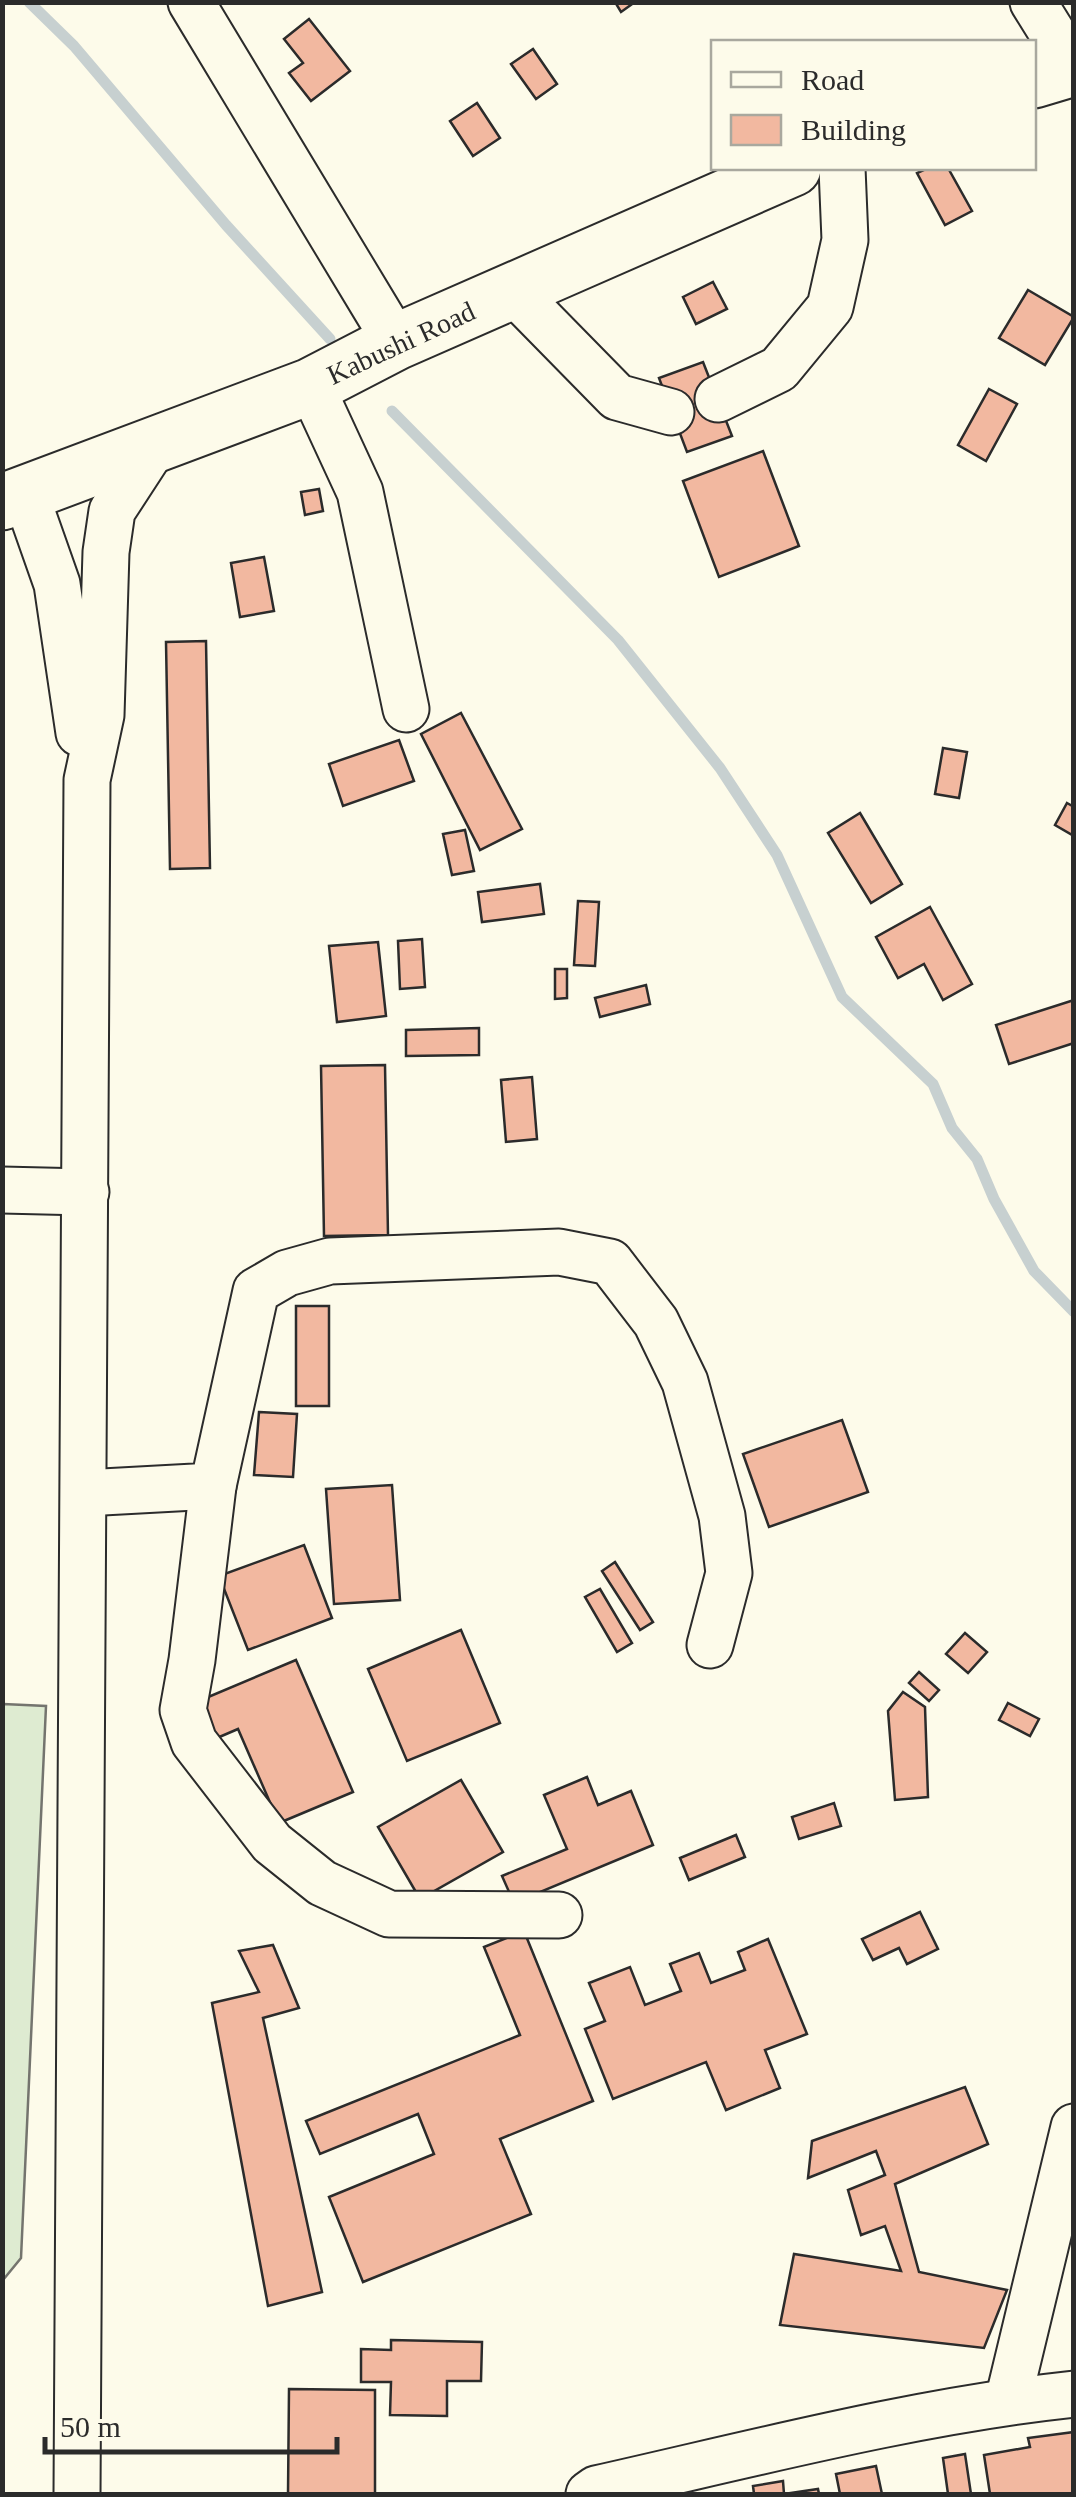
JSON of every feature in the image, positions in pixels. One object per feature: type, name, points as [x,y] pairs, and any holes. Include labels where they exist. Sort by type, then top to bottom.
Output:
[{"type":"main road","points":[[1036,79],[1074,68]]},
{"type":"main road","name":"Kabushi Road","points":[[14,498],[311,386],[396,342],[788,170]]},
{"type":"street","points":[[192,2],[396,342]]},
{"type":"street","points":[[1033,2],[1074,68]]},
{"type":"street","points":[[718,399],[779,368],[830,307],[845,240],[842,170]]},
{"type":"street","points":[[513,290],[617,396],[672,412]]},
{"type":"street","points":[[311,386],[360,492],[406,710]]},
{"type":"street","points":[[87,780],[101,716],[106,552],[112,511],[155,445]]},
{"type":"street","points":[[14,498],[57,584],[87,780],[77,2494]]},
{"type":"street","points":[[2,1190],[86,1192]]},
{"type":"street","points":[[559,1915],[389,1914],[322,1883],[272,1844],[194,1742],[182,1710],[192,1660],[213,1486],[256,1290],[287,1272],[330,1262],[559,1252],[610,1262],[656,1322],[684,1382],[722,1516],[729,1574],[710,1645]]},
{"type":"street","points":[[84,1493],[213,1486]]},
{"type":"street","points":[[1008,2401],[1074,2127]]},
{"type":"street","points":[[588,2494],[614,2484],[1008,2401],[1074,2394]]},
{"type":"green space","points":[[3,1704],[46,1706],[21,2258],[3,2280]]},
{"type":"building","points":[[615,2],[635,2],[621,12]]},
{"type":"building","points":[[309,19],[350,71],[311,101],[289,73],[303,63],[284,39]]},
{"type":"building","points":[[533,49],[557,84],[536,99],[511,64]]},
{"type":"building","points":[[477,103],[500,138],[473,156],[450,121]]},
{"type":"building","points":[[949,170],[972,211],[945,225],[917,173]]},
{"type":"building","points":[[713,282],[727,309],[696,324],[683,297]]},
{"type":"building","points":[[1028,290],[1074,317],[1045,365],[999,338]]},
{"type":"building","points":[[703,362],[732,436],[687,452],[659,378]]},
{"type":"building","points":[[989,389],[1017,404],[986,461],[958,445]]},
{"type":"building","points":[[763,451],[799,546],[719,577],[683,481]]},
{"type":"building","points":[[319,489],[323,511],[305,515],[301,492]]},
{"type":"building","points":[[264,557],[274,611],[240,617],[231,563]]},
{"type":"building","points":[[206,641],[210,868],[170,869],[166,642]]},
{"type":"building","points":[[461,713],[522,829],[480,850],[421,734]]},
{"type":"building","points":[[399,740],[414,781],[343,806],[329,764]]},
{"type":"building","points":[[943,748],[967,752],[959,798],[935,794]]},
{"type":"building","points":[[1067,803],[1074,807],[1074,836],[1055,825]]},
{"type":"building","points":[[860,813],[902,884],[871,903],[828,833]]},
{"type":"building","points":[[465,830],[474,871],[452,875],[443,834]]},
{"type":"building","points":[[540,884],[544,914],[482,922],[478,892]]},
{"type":"building","points":[[578,901],[599,902],[595,966],[574,965]]},
{"type":"building","points":[[930,907],[972,984],[943,1000],[924,964],[898,978],[876,937]]},
{"type":"building","points":[[422,939],[425,987],[400,989],[398,941]]},
{"type":"building","points":[[378,942],[386,1016],[337,1022],[329,946]]},
{"type":"building","points":[[555,969],[567,969],[567,998],[555,999]]},
{"type":"building","points":[[646,985],[650,1004],[600,1017],[595,998]]},
{"type":"building","points":[[1074,1000],[1074,1043],[1009,1064],[996,1025]]},
{"type":"building","points":[[479,1028],[479,1055],[406,1056],[406,1030]]},
{"type":"building","points":[[385,1065],[388,1235],[324,1236],[321,1066]]},
{"type":"building","points":[[532,1077],[537,1139],[506,1142],[501,1080]]},
{"type":"building","points":[[296,1306],[329,1306],[329,1406],[296,1406]]},
{"type":"building","points":[[259,1412],[297,1414],[293,1477],[254,1475]]},
{"type":"building","points":[[842,1420],[868,1492],[769,1527],[743,1454]]},
{"type":"building","points":[[392,1485],[400,1600],[334,1604],[326,1489]]},
{"type":"building","points":[[304,1545],[332,1618],[248,1650],[219,1576]]},
{"type":"building","points":[[615,1562],[653,1622],[640,1630],[602,1571]]},
{"type":"building","points":[[600,1589],[632,1643],[617,1652],[585,1597]]},
{"type":"building","points":[[461,1630],[500,1723],[407,1761],[368,1669]]},
{"type":"building","points":[[965,1633],[987,1652],[968,1673],[946,1654]]},
{"type":"building","points":[[296,1660],[353,1792],[279,1823],[238,1729],[210,1741],[194,1703]]},
{"type":"building","points":[[919,1672],[939,1690],[929,1701],[909,1683]]},
{"type":"building","points":[[903,1692],[925,1707],[928,1797],[895,1800],[888,1711]]},
{"type":"building","points":[[1008,1703],[1039,1719],[1030,1736],[999,1720]]},
{"type":"building","points":[[587,1777],[598,1805],[631,1791],[653,1845],[514,1903],[502,1876],[567,1849],[544,1795]]},
{"type":"building","points":[[461,1780],[503,1852],[420,1899],[378,1827]]},
{"type":"building","points":[[834,1803],[841,1826],[799,1839],[792,1817]]},
{"type":"building","points":[[736,1835],[745,1857],[689,1880],[680,1858]]},
{"type":"building","points":[[920,1912],[938,1949],[907,1964],[899,1948],[873,1960],[862,1939]]},
{"type":"building","points":[[524,1931],[593,2101],[500,2139],[531,2214],[363,2282],[329,2197],[434,2154],[418,2114],[320,2154],[306,2121],[520,2035],[484,1947]]},
{"type":"building","points":[[768,1939],[807,2034],[765,2050],[780,2088],[726,2110],[706,2062],[613,2099],[585,2029],[605,2021],[589,1983],[630,1967],[645,2005],[681,1991],[670,1964],[699,1953],[711,1983],[745,1970],[738,1952]]},
{"type":"building","points":[[273,1945],[299,2008],[263,2018],[322,2292],[268,2306],[212,2003],[259,1992],[239,1951]]},
{"type":"building","points":[[965,2087],[988,2144],[895,2184],[919,2272],[1007,2290],[984,2348],[780,2325],[794,2254],[901,2271],[885,2226],[861,2235],[848,2190],[885,2175],[876,2151],[808,2178],[812,2141]]},
{"type":"building","points":[[391,2340],[482,2342],[481,2381],[447,2381],[447,2416],[390,2415],[391,2382],[361,2382],[361,2349],[391,2350]]},
{"type":"building","points":[[289,2389],[375,2390],[375,2494],[288,2494]]},
{"type":"building","points":[[1074,2432],[1074,2494],[990,2494],[984,2455],[1030,2447],[1028,2438]]},
{"type":"building","points":[[965,2454],[971,2494],[948,2494],[943,2458]]},
{"type":"building","points":[[876,2466],[882,2494],[840,2494],[836,2474]]},
{"type":"building","points":[[783,2481],[784,2494],[754,2494],[753,2486]]},
{"type":"building","points":[[818,2489],[819,2494],[784,2494]]},
{"type":"waterway","points":[[29,2],[74,46],[226,225],[330,339]]},
{"type":"waterway","points":[[392,411],[618,640],[720,768],[777,855],[842,997],[933,1084],[952,1128],[977,1159],[1034,1271],[1074,1312]]}]
